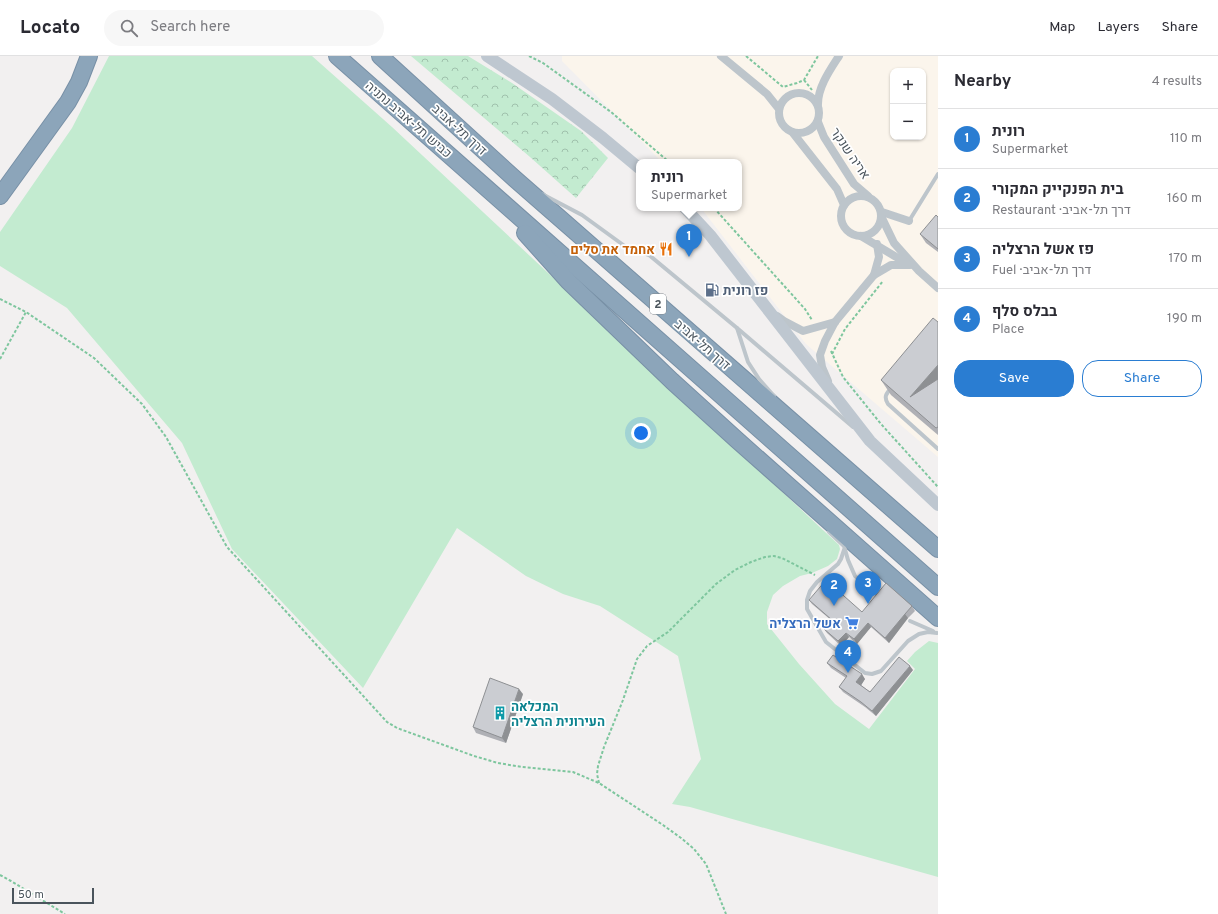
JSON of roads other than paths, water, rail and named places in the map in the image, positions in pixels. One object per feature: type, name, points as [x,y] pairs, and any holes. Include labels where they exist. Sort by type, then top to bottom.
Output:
[{"type":"highway","points":[[0,196],[68,102],[79,82],[89,56]]},
{"type":"highway","name":"כביש תל-אביב נתניה","points":[[337,56],[481,182]]},
{"type":"highway","name":"דרך תל-אביב","points":[[380,56],[515,179],[938,549]]},
{"type":"highway","points":[[481,182],[568,281],[672,381],[938,628]]},
{"type":"highway","name":"דרך תל-אביב","points":[[481,182],[938,587]]},
{"type":"main road","points":[[487,56],[552,99],[636,166]]},
{"type":"main road","points":[[688,211],[710,235],[870,441],[938,505]]},
{"type":"street","points":[[721,56],[767,94],[779,109]]},
{"type":"street","points":[[793,133],[799,134],[810,131],[818,122],[820,116],[818,97],[829,71],[839,56]]},
{"type":"street","points":[[818,104],[806,94],[795,93],[785,98],[781,103],[779,109],[780,121],[783,126],[793,133],[837,189],[844,205]]},
{"type":"street","name":"אריה שנקר","points":[[818,122],[824,137],[854,184],[868,196]]},
{"type":"street","points":[[919,271],[876,244],[861,236],[850,233],[845,228],[841,217],[841,211],[844,205],[852,198],[862,195],[868,196],[877,202],[894,243],[919,271],[938,288]]},
{"type":"street","points":[[882,215],[909,221]]},
{"type":"street","points":[[861,236],[867,235],[877,229],[882,215]]},
{"type":"street","points":[[874,275],[879,257],[876,244]]},
{"type":"street","points":[[838,401],[822,367],[820,355],[825,341],[835,322],[874,275],[891,265],[910,265]]},
{"type":"street","points":[[767,309],[784,321],[803,331],[835,322]]},
{"type":"lane","points":[[909,221],[938,174]]},
{"type":"lane","points":[[515,179],[582,215],[626,247],[649,255],[870,441]]},
{"type":"lane","points":[[736,328],[748,362],[759,379],[780,402]]},
{"type":"lane","points":[[895,384],[886,395],[885,400],[938,449]]},
{"type":"lane","points":[[790,414],[822,448]]},
{"type":"lane","points":[[737,440],[792,495]]},
{"type":"lane","points":[[824,527],[844,546],[844,550],[855,576],[878,595]]},
{"type":"lane","points":[[844,550],[838,564],[817,582],[810,591],[807,600],[807,609],[826,642],[865,672],[872,674],[881,670],[908,641],[919,634],[938,628]]},
{"type":"lane","points":[[910,621],[938,628]]},
{"type":"place","name":"אחמד את סלים","points":[[666,249]]},
{"type":"place","name":"רונית","points":[[689,257]]},
{"type":"place","name":"פז רונית","points":[[712,290]]},
{"type":"place","name":"פז אשל הרצליה","points":[[868,604]]},
{"type":"place","name":"בית הפנקייק המקורי","points":[[834,606]]},
{"type":"place","name":"אשל הרצליה","points":[[852,623]]},
{"type":"place","name":"בבלס סלף","points":[[848,673]]},
{"type":"place","name":"המכלאה העירונית הרצליה","points":[[500,713]]}]
